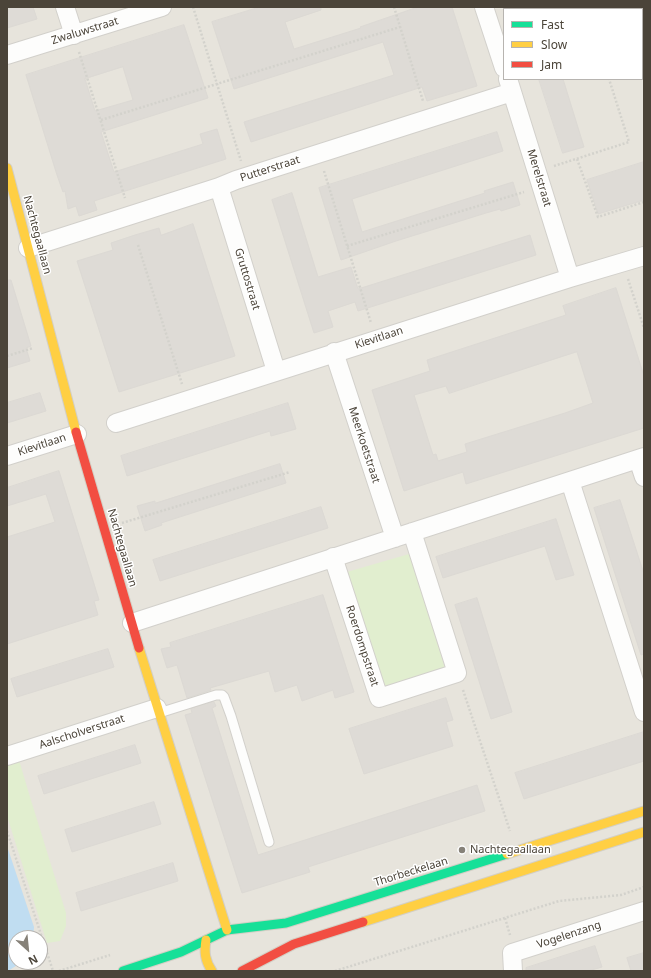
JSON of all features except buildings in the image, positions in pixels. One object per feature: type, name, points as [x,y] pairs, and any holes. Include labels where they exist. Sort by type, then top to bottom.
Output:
[{"type":"street","points":[[66,7],[74,35]]},
{"type":"street","name":"Zwaluwstraat","points":[[7,55],[162,7]]},
{"type":"street","points":[[484,7],[503,65]]},
{"type":"street","name":"Putterstraat","points":[[28,248],[219,187],[246,176],[429,118],[510,85]]},
{"type":"street","name":"Merelstraat","points":[[510,85],[570,278]]},
{"type":"street","name":"Nachtegaallaan","points":[[7,168],[77,434],[104,529],[158,711],[227,930]]},
{"type":"street","name":"Gruttostraat","points":[[219,187],[276,371]]},
{"type":"street","name":"Kievitlaan","points":[[116,423],[334,352],[644,256]]},
{"type":"street","name":"Meerkoetstraat","points":[[334,352],[395,538]]},
{"type":"street","name":"Kievitlaan","points":[[7,456],[77,434]]},
{"type":"street","points":[[132,623],[641,458],[644,477]]},
{"type":"street","points":[[570,481],[644,712]]},
{"type":"street","points":[[412,532],[457,673]]},
{"type":"street","name":"Roerdompstraat","points":[[333,557],[379,698],[457,673]]},
{"type":"street","name":"Aalscholverstraat","points":[[7,756],[158,711]]},
{"type":"street","name":"Thorbeckelaan","points":[[123,971],[181,952],[227,930],[254,931],[286,923],[644,811]]},
{"type":"street","points":[[242,971],[294,944],[644,832]]},
{"type":"street","name":"Vogelenzang","points":[[513,971],[512,953],[644,911]]},
{"type":"street","points":[[206,940],[204,949],[205,959],[212,971]]},
{"type":"street","points":[[258,964],[260,949]]},
{"type":"lane","points":[[158,711],[216,695],[222,695],[224,697],[269,842]]},
{"type":"path","points":[[193,7],[246,176]]},
{"type":"path","points":[[394,7],[429,118]]},
{"type":"path","points":[[101,120],[400,27]]},
{"type":"path","points":[[74,35],[131,215]]},
{"type":"path","points":[[347,246],[539,179],[577,159],[629,142],[609,80]]},
{"type":"path","points":[[318,153],[376,339]]},
{"type":"path","points":[[577,159],[598,217],[644,202]]},
{"type":"path","points":[[138,245],[187,400]]},
{"type":"path","points":[[623,262],[644,328]]},
{"type":"path","points":[[7,356],[53,342]]},
{"type":"path","points":[[104,529],[290,472]]},
{"type":"path","points":[[457,673],[510,830]]},
{"type":"path","points":[[7,831],[53,971]]},
{"type":"path","points":[[335,971],[559,901],[620,895],[644,887]]},
{"type":"shaded area","points":[[7,7],[644,7],[644,971],[7,971]]},
{"type":"green space","points":[[409,554],[417,574],[445,668],[384,690],[347,572]]},
{"type":"green space","points":[[19,760],[66,913],[66,926],[60,941],[48,943],[48,930],[43,930],[7,816],[7,764]]},
{"type":"water","points":[[7,846],[34,927],[34,930],[8,930],[8,970],[10,970],[8,971]]},
{"type":"traffic: fast","points":[[123,971],[181,952],[227,930],[286,923],[507,854]]},
{"type":"traffic: slow","points":[[7,168],[76,432]]},
{"type":"traffic: slow","points":[[139,648],[227,930]]},
{"type":"traffic: slow","points":[[507,854],[644,811]]},
{"type":"traffic: slow","points":[[363,922],[644,832]]},
{"type":"traffic: slow","points":[[206,940],[206,956],[212,971]]},
{"type":"traffic: jam","points":[[76,432],[139,648]]},
{"type":"traffic: jam","points":[[242,971],[294,944],[363,922]]},
{"type":"place","name":"Nachtegaallaan","points":[[462,850]]}]
